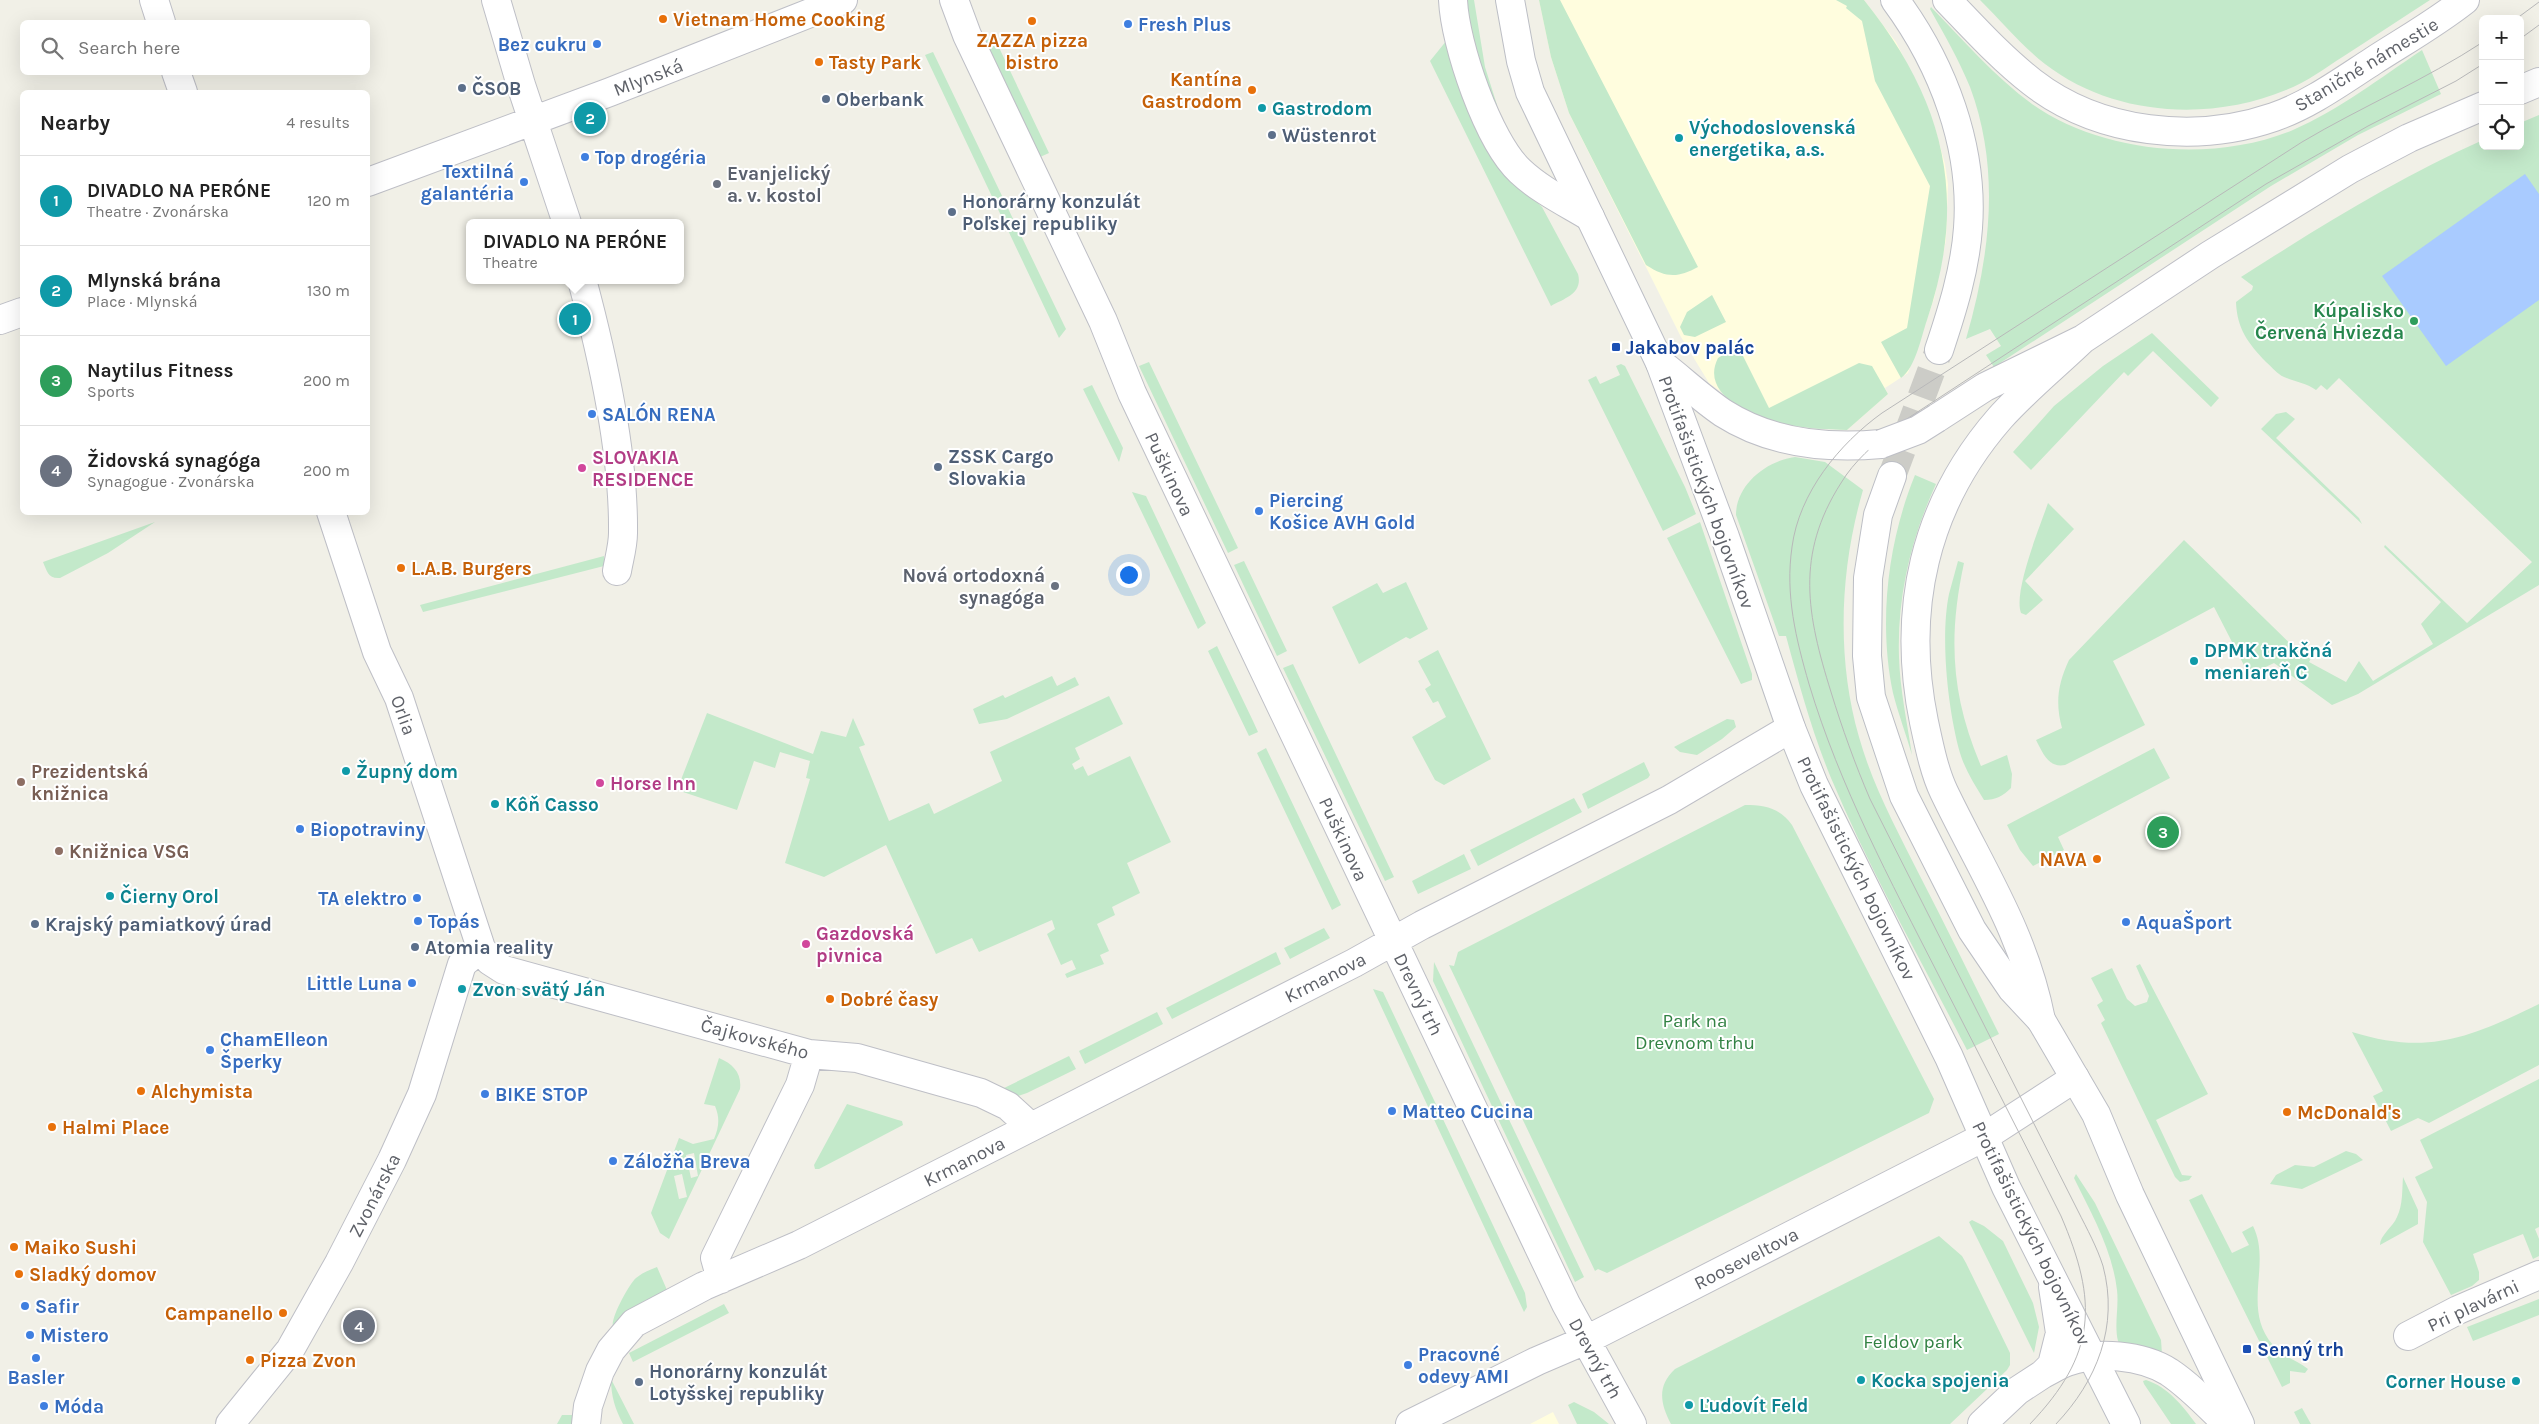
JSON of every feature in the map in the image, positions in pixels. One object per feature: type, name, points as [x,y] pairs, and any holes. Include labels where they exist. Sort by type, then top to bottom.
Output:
[{"type":"street","points":[[154,0],[160,20]]},
{"type":"street","points":[[496,0],[566,219]]},
{"type":"street","name":"Mlynská","points":[[370,181],[533,121],[843,0]]},
{"type":"street","points":[[1453,0],[1461,43],[1470,72],[1490,124],[1504,151],[1520,171],[1532,181],[1590,217]]},
{"type":"street","name":"Protifašistických bojovníkov","points":[[1510,0],[1521,61],[1530,92],[1660,363],[1725,537],[1791,728],[1814,785],[1949,1057],[2006,1187],[2126,1424]]},
{"type":"street","points":[[1895,0],[1924,43],[1952,106],[1968,179],[1968,228],[1963,266],[1939,350]]},
{"type":"street","name":"Staničné námestie","points":[[1947,0],[2009,62],[2058,99],[2114,122],[2167,131],[2201,132],[2256,122],[2298,106],[2340,83],[2465,0]]},
{"type":"street","name":"Puškinova","points":[[954,1],[967,35],[1103,321],[1136,402],[1393,941]]},
{"type":"street","points":[[177,75],[182,90]]},
{"type":"street","points":[[2524,88],[2539,82]]},
{"type":"street","points":[[2041,1020],[2034,984],[2014,929],[1943,790],[1932,757],[1917,690],[1914,624],[1924,560],[1934,529],[1955,480],[2001,417],[2083,339],[2342,173],[2409,138],[2479,108]]},
{"type":"street","points":[[583,284],[610,400],[623,535],[617,571]]},
{"type":"street","points":[[0,320],[20,313]]},
{"type":"street","name":"Protifašistických bojovníkov","points":[[1660,363],[1721,412],[1755,428],[1790,440],[1818,445],[1881,444],[1918,430],[1985,388],[2083,339]]},
{"type":"street","points":[[1892,476],[1878,515],[1868,578],[1866,617],[1872,697],[1881,732],[1904,796],[1972,930],[2012,989],[2041,1020],[2096,1114],[2130,1195],[2240,1424]]},
{"type":"street","name":"Orlia","points":[[332,515],[377,652],[402,707],[481,948]]},
{"type":"street","name":"Drevný trh","points":[[1632,1424],[1566,1304],[1393,941],[1669,800],[1791,728]]},
{"type":"street","name":"Krmanova","points":[[586,1424],[588,1406],[600,1371],[611,1350],[627,1330],[644,1316],[720,1279],[799,1245],[1393,941]]},
{"type":"street","name":"Čajkovského","points":[[481,948],[487,959],[500,969],[809,1054],[857,1058],[981,1093],[1008,1106],[1031,1127]]},
{"type":"street","name":"Zvonárska","points":[[230,1424],[290,1350],[339,1263],[392,1160],[422,1094],[462,964],[481,948]]},
{"type":"street","points":[[720,1279],[716,1258],[800,1085],[809,1054]]},
{"type":"street","name":"Rooseveltova","points":[[1410,1424],[1537,1361],[1586,1340],[1984,1137],[2075,1078]]},
{"type":"street","name":"Pri plavárni","points":[[2408,1336],[2458,1310],[2539,1275]]},
{"type":"street","points":[[1982,1424],[2017,1391],[2043,1374],[2052,1365],[2059,1341],[2060,1324],[2051,1279]]},
{"type":"street","name":"Protifašistických bojovníkov","points":[[2043,1374],[2067,1362],[2092,1357],[2117,1357],[2157,1366],[2177,1378],[2227,1424]]},
{"type":"shaded area","points":[[1539,0],[1864,0],[1896,42],[1921,92],[1935,128],[1945,164],[1948,184],[1946,240],[1934,299],[1908,373],[1885,388],[1888,394],[1847,430],[1787,425],[1766,418],[1746,410],[1709,383],[1681,337],[1569,113],[1551,57]]},
{"type":"shaded area","points":[[1553,1412],[1559,1424],[1530,1424]]},
{"type":"green space","points":[[1466,0],[1474,0],[1485,67],[1497,105],[1491,107],[1472,46]]},
{"type":"green space","points":[[1539,0],[1560,0],[1698,267],[1678,275],[1672,275],[1660,272],[1646,265],[1569,113],[1551,57]]},
{"type":"green space","points":[[1836,0],[1864,0],[1891,37],[1914,75],[1930,112],[1941,151],[1947,191],[1946,232],[1940,275],[1911,367],[1901,378],[1881,342],[1907,328],[1930,186],[1875,81],[1862,21],[1846,8],[1847,6]]},
{"type":"green space","points":[[1980,0],[2430,0],[2294,87],[2256,100],[2225,107],[2194,110],[2130,104],[2100,94],[2071,81],[2036,57]]},
{"type":"green space","points":[[1931,7],[1992,70],[2032,104],[2060,121],[2092,134],[2125,143],[2160,148],[2194,149],[2229,147],[2262,140],[2293,130],[2327,113],[2422,50],[2441,94],[2358,135],[2271,186],[1994,367],[1986,355],[2001,346],[1990,329],[1966,339],[1981,276],[1986,245],[1989,181],[1986,150],[1980,118],[1970,87],[1930,9]]},
{"type":"green space","points":[[994,37],[1049,153],[1040,157],[984,41]]},
{"type":"green space","points":[[1447,40],[1522,187],[1542,207],[1578,274],[1579,281],[1576,290],[1551,306],[1430,61]]},
{"type":"green space","points":[[933,52],[1066,329],[1059,338],[925,55]]},
{"type":"green space","name":"Kúpalisko Červená Hviezda","points":[[2539,115],[2539,585],[2358,694],[2332,705],[2274,663],[2249,675],[2214,607],[2113,661],[2145,725],[2065,765],[2050,762],[2036,740],[2062,728],[2058,701],[2062,677],[2069,660],[2184,540],[2303,656],[2314,646],[2317,647],[2309,662],[2346,682],[2359,661],[2373,681],[2433,644],[2421,624],[2441,602],[2384,547],[2385,545],[2467,623],[2532,562],[2339,378],[2327,390],[2321,385],[2316,390],[2284,377],[2277,372],[2249,342],[2241,328],[2236,302],[2252,290],[2253,286],[2241,277],[2359,204],[2420,170],[2479,142],[2479,150],[2524,150],[2524,121]]},
{"type":"green space","points":[[1712,295],[1726,322],[1695,337],[1684,335],[1680,327],[1687,312]]},
{"type":"green space","points":[[2152,333],[2219,398],[2211,407],[2153,351],[2128,376],[2124,372],[2031,470],[2013,452],[2054,406],[2103,366]]},
{"type":"green space","points":[[1738,346],[1769,408],[1859,363],[1872,366],[1888,394],[1847,430],[1796,426],[1763,418],[1735,404],[1724,395],[1717,384],[1714,372],[1718,358]]},
{"type":"green space","points":[[1149,362],[1238,548],[1228,553],[1139,366]]},
{"type":"green space","points":[[1621,364],[1625,366],[1685,487],[1696,514],[1663,531],[1588,380],[1596,376],[1600,384],[1620,375],[1616,366]]},
{"type":"green space","points":[[1092,385],[1123,448],[1119,462],[1083,389]]},
{"type":"green space","points":[[2286,412],[2295,419],[2276,438],[2359,518],[2362,524],[2261,429],[2276,414]]},
{"type":"green space","points":[[1795,457],[1825,462],[1863,490],[1849,551],[1844,613],[1844,645],[1852,707],[1871,774],[1999,1034],[1967,1050],[1879,881],[1846,813],[1824,761],[1812,726],[1786,636],[1779,636],[1736,515],[1737,504],[1741,494],[1755,476],[1784,459]]},
{"type":"green space","points":[[1915,475],[1936,484],[1919,525],[1907,568],[1900,612],[1899,657],[1902,694],[1912,755],[1893,693],[1886,638],[1886,610],[1892,554],[1898,527]]},
{"type":"green space","points":[[1132,492],[1146,496],[1206,623],[1198,629]]},
{"type":"green space","points":[[2048,503],[2074,529],[2025,581],[2043,600],[2026,615],[2021,613],[2021,590],[2028,559]]},
{"type":"green space","points":[[155,522],[108,553],[60,578],[50,576],[43,562]]},
{"type":"green space","points":[[1700,522],[1752,674],[1752,680],[1741,684],[1667,538]]},
{"type":"green space","points":[[604,556],[604,566],[423,612],[420,605]]},
{"type":"green space","points":[[1244,561],[1287,651],[1277,656],[1234,565]]},
{"type":"green space","points":[[1958,561],[1964,563],[1959,590],[1954,641],[1958,691],[1963,715],[1981,766],[2007,755],[2012,774],[2011,788],[1999,797],[1988,800],[1984,800],[1962,759],[1949,695],[1945,652],[1946,612]]},
{"type":"green space","points":[[1406,582],[1428,629],[1410,639],[1406,637],[1359,664],[1332,607],[1377,583],[1383,593]]},
{"type":"green space","points":[[1217,646],[1258,732],[1249,736],[1208,651]]},
{"type":"green space","points":[[1438,650],[1491,759],[1444,785],[1435,780],[1412,737],[1446,717],[1438,701],[1433,703],[1425,689],[1431,685],[1418,661]]},
{"type":"green space","points":[[1293,664],[1394,877],[1385,881],[1283,668]]},
{"type":"green space","points":[[1052,676],[1057,686],[1075,677],[1079,685],[1007,719],[979,724],[973,709],[1003,695],[1005,698]]},
{"type":"green space","points":[[1109,696],[1123,724],[1075,748],[1080,759],[1072,764],[1075,770],[1083,766],[1088,776],[1130,756],[1171,842],[1127,863],[1140,893],[1112,907],[1115,915],[1097,924],[1109,951],[1100,955],[1104,964],[1067,978],[1065,974],[1076,969],[1072,960],[1061,965],[1047,934],[1055,929],[1052,920],[979,952],[972,938],[936,954],[886,845],[824,877],[785,863],[810,779],[806,778],[810,761],[780,752],[775,768],[754,761],[737,810],[677,790],[707,713],[813,754],[821,731],[846,737],[853,718],[865,745],[859,747],[889,821],[929,803],[934,814],[1002,781],[990,752]]},
{"type":"green space","points":[[1727,719],[1734,720],[1736,727],[1722,739],[1697,755],[1680,752],[1674,747]]},
{"type":"green space","points":[[1266,748],[1341,905],[1332,910],[1257,753]]},
{"type":"green space","points":[[2154,748],[2170,778],[2058,837],[2064,850],[2033,866],[2020,850],[2007,825]]},
{"type":"green space","points":[[1644,762],[1650,775],[1648,778],[1588,809],[1582,794]]},
{"type":"green space","points":[[1574,798],[1582,812],[1478,866],[1470,850]]},
{"type":"green space","name":"Park na Drevnom trhu","points":[[1745,805],[1759,806],[1777,811],[1792,825],[1934,1099],[1929,1113],[1607,1273],[1598,1269],[1595,1271],[1449,965],[1454,966],[1458,952]]},
{"type":"green space","points":[[1464,854],[1471,869],[1418,894],[1412,881]]},
{"type":"green space","points":[[1324,928],[1330,938],[1290,959],[1284,948]]},
{"type":"green space","points":[[1276,952],[1281,964],[1172,1019],[1166,1008]]},
{"type":"green space","points":[[1434,962],[1584,1277],[1575,1282],[1433,981]]},
{"type":"green space","points":[[2140,964],[2208,1094],[2156,1120],[2182,1175],[2192,1176],[2189,1180],[2180,1182],[2175,1177],[2101,1023],[2105,1020],[2097,1005],[2103,1001],[2091,978],[2112,968],[2127,999],[2135,1006],[2147,1002],[2149,996],[2136,966]]},
{"type":"green space","points":[[1373,989],[1383,992],[1525,1293],[1527,1307],[1524,1312]]},
{"type":"green space","points":[[2539,1004],[2539,1065],[2429,1123],[2418,1118],[2391,1131],[2373,1096],[2383,1091],[2352,1032],[2379,1039],[2404,1042],[2427,1042],[2449,1039],[2492,1026]]},
{"type":"green space","points":[[1157,1012],[1163,1024],[1085,1064],[1079,1051]]},
{"type":"green space","points":[[1069,1056],[1076,1069],[1018,1096],[1000,1090]]},
{"type":"green space","points":[[719,1058],[736,1070],[740,1078],[740,1089],[669,1239],[660,1233],[651,1213],[679,1138],[693,1144],[714,1139],[718,1122],[717,1110],[715,1106],[704,1104]],"holes":[[[694,1153],[698,1176],[691,1178],[686,1155]],[[682,1174],[687,1197],[679,1199],[674,1176]]]},
{"type":"green space","points":[[2539,1079],[2539,1227],[2535,1229],[2539,1239],[2539,1256],[2533,1259],[2523,1234],[2473,1254],[2479,1272],[2479,1280],[2472,1286],[2451,1295],[2423,1242],[2427,1202],[2415,1177],[2433,1168],[2420,1140]]},
{"type":"green space","points":[[847,1104],[902,1121],[903,1125],[819,1169],[815,1169],[814,1165]]},
{"type":"green space","points":[[2346,1151],[2356,1154],[2363,1160],[2302,1189],[2270,1184],[2276,1175],[2295,1165],[2314,1167]]},
{"type":"green space","points":[[2076,1174],[2095,1203],[2161,1340],[2162,1354],[2120,1344],[2118,1341],[2116,1329],[2117,1290],[2111,1260],[2074,1178]]},
{"type":"green space","points":[[2403,1177],[2418,1210],[2418,1224],[2380,1245],[2382,1238],[2395,1221],[2399,1212]]},
{"type":"green space","points":[[2202,1194],[2232,1253],[2249,1245],[2242,1232],[2253,1226],[2260,1255],[2258,1301],[2259,1316],[2264,1331],[2277,1349],[2308,1369],[2305,1373],[2290,1371],[2290,1383],[2282,1387],[2189,1200]]},
{"type":"green space","points":[[1972,1220],[1984,1226],[2003,1241],[2033,1303],[2039,1327],[2034,1353],[1969,1222]]},
{"type":"green space","name":"Feldov park","points":[[1939,1236],[1962,1256],[2010,1353],[2010,1365],[2007,1370],[1950,1424],[1671,1424],[1664,1409],[1662,1395],[1665,1382],[1675,1369]]},
{"type":"green space","points":[[657,1267],[667,1290],[639,1304],[613,1327],[617,1310],[633,1282],[648,1270]]},
{"type":"green space","points":[[2539,1299],[2539,1315],[2473,1341],[2467,1327]]},
{"type":"green space","points":[[724,1304],[729,1313],[633,1362],[629,1353]]},
{"type":"green space","points":[[611,1379],[634,1424],[623,1424],[614,1402]]},
{"type":"green space","points":[[2146,1380],[2168,1392],[2196,1424],[2171,1424],[2144,1384],[2143,1381]]},
{"type":"green space","points":[[1574,1402],[1594,1412],[1609,1424],[1577,1424],[1568,1405]]},
{"type":"green space","points":[[2302,1408],[2311,1424],[2300,1424],[2294,1412]]},
{"type":"green space","points":[[562,1415],[572,1415],[573,1424],[557,1424]]},
{"type":"water","points":[[2525,174],[2539,194],[2539,300],[2446,366],[2382,276]]},
{"type":"tunnel","points":[[1892,476],[1939,350]]},
{"type":"tram line","points":[[2521,15],[2539,2]]},
{"type":"tram line","points":[[2524,36],[2539,25]]},
{"type":"tram line","points":[[2030,1424],[2052,1398],[2068,1374],[2079,1350],[2084,1326],[2085,1301],[2081,1275],[2061,1216],[1867,833],[1821,722],[1809,684],[1793,617],[1790,565],[1796,527],[1812,489],[1836,455],[1866,425],[1882,413],[2302,142],[2439,69],[2479,45]]},
{"type":"tram line","points":[[2056,1424],[2083,1390],[2101,1351],[2106,1331],[2108,1310],[2103,1266],[2088,1231],[1870,799],[1859,773],[1835,705],[1816,637],[1811,611],[1811,560],[1817,535],[1826,509],[1846,475],[1893,428],[2266,184],[2368,126],[2456,81],[2479,67]]},
{"type":"place","name":"Vietnam Home Cooking","points":[[663,19]]},
{"type":"place","name":"ZAZZA pizza bistro","points":[[1032,21]]},
{"type":"place","name":"Fresh Plus","points":[[1128,24]]},
{"type":"place","name":"Bez cukru","points":[[597,44]]},
{"type":"place","name":"Tasty Park","points":[[819,62]]},
{"type":"place","name":"ČSOB","points":[[462,88]]},
{"type":"place","name":"Kantína Gastrodom","points":[[1252,90]]},
{"type":"place","name":"Oberbank","points":[[826,99]]},
{"type":"place","name":"Gastrodom","points":[[1262,108]]},
{"type":"place","name":"Mlynská brána","points":[[590,118]]},
{"type":"place","name":"Wüstenrot","points":[[1272,135]]},
{"type":"place","name":"Východoslovenská energetika, a.s.","points":[[1679,138]]},
{"type":"place","name":"Top drogéria","points":[[585,157]]},
{"type":"place","name":"Textilná galantéria","points":[[524,182]]},
{"type":"place","name":"Evanjelický a. v. kostol","points":[[717,184]]},
{"type":"place","name":"Honorárny konzulát Poľskej republiky","points":[[952,212]]},
{"type":"place","name":"DIVADLO NA PERÓNE","points":[[575,319]]},
{"type":"place","name":"Kúpalisko Červená Hviezda","points":[[2414,321]]},
{"type":"place","name":"Jakabov palác","points":[[1616,347]]},
{"type":"place","name":"SALÓN RENA","points":[[592,414]]},
{"type":"place","name":"ZSSK Cargo Slovakia","points":[[938,467]]},
{"type":"place","name":"SLOVAKIA RESIDENCE","points":[[582,468]]},
{"type":"place","name":"Piercing Košice AVH Gold","points":[[1259,511]]},
{"type":"place","name":"L.A.B. Burgers","points":[[401,568]]},
{"type":"place","name":"Nová ortodoxná synagóga","points":[[1055,586]]},
{"type":"place","name":"DPMK trakčná meniareň C","points":[[2194,661]]},
{"type":"place","name":"Župný dom","points":[[346,771]]},
{"type":"place","name":"Prezidentská knižnica","points":[[21,782]]},
{"type":"place","name":"Horse Inn","points":[[600,783]]},
{"type":"place","name":"Kôň Casso","points":[[495,804]]},
{"type":"place","name":"Biopotraviny","points":[[300,829]]},
{"type":"place","name":"Naytilus Fitness","points":[[2163,832]]},
{"type":"place","name":"Knižnica VSG","points":[[59,851]]},
{"type":"place","name":"NAVA","points":[[2097,859]]},
{"type":"place","name":"Čierny Orol","points":[[110,896]]},
{"type":"place","name":"TA elektro","points":[[417,898]]},
{"type":"place","name":"Topás","points":[[418,921]]},
{"type":"place","name":"AquaŠport","points":[[2126,922]]},
{"type":"place","name":"Krajský pamiatkový úrad","points":[[35,924]]},
{"type":"place","name":"Gazdovská pivnica","points":[[806,944]]},
{"type":"place","name":"Atomia reality","points":[[415,947]]},
{"type":"place","name":"Little Luna","points":[[412,983]]},
{"type":"place","name":"Zvon svätý Ján","points":[[462,989]]},
{"type":"place","name":"Dobré časy","points":[[830,999]]},
{"type":"place","name":"ChamElleon Šperky","points":[[210,1050]]},
{"type":"place","name":"Alchymista","points":[[141,1091]]},
{"type":"place","name":"BIKE STOP","points":[[485,1094]]},
{"type":"place","name":"Matteo Cucina","points":[[1392,1111]]},
{"type":"place","name":"McDonald's","points":[[2287,1112]]},
{"type":"place","name":"Halmi Place","points":[[52,1127]]},
{"type":"place","name":"Záložňa Breva","points":[[613,1161]]},
{"type":"place","name":"Maiko Sushi","points":[[14,1247]]},
{"type":"place","name":"Sladký domov","points":[[19,1274]]},
{"type":"place","name":"Safir","points":[[25,1306]]},
{"type":"place","name":"Campanello","points":[[283,1313]]},
{"type":"place","name":"Židovská synagóga","points":[[359,1326]]},
{"type":"place","name":"Mistero","points":[[30,1335]]},
{"type":"place","name":"Senný trh","points":[[2247,1349]]},
{"type":"place","name":"Basler","points":[[36,1358]]},
{"type":"place","name":"Pizza Zvon","points":[[250,1360]]},
{"type":"place","name":"Pracovné odevy AMI","points":[[1408,1365]]},
{"type":"place","name":"Kocka spojenia","points":[[1861,1380]]},
{"type":"place","name":"Corner House","points":[[2516,1381]]},
{"type":"place","name":"Honorárny konzulát Lotyšskej republiky","points":[[639,1382]]},
{"type":"place","name":"Ľudovít Feld","points":[[1689,1405]]},
{"type":"place","name":"Móda","points":[[44,1406]]}]
